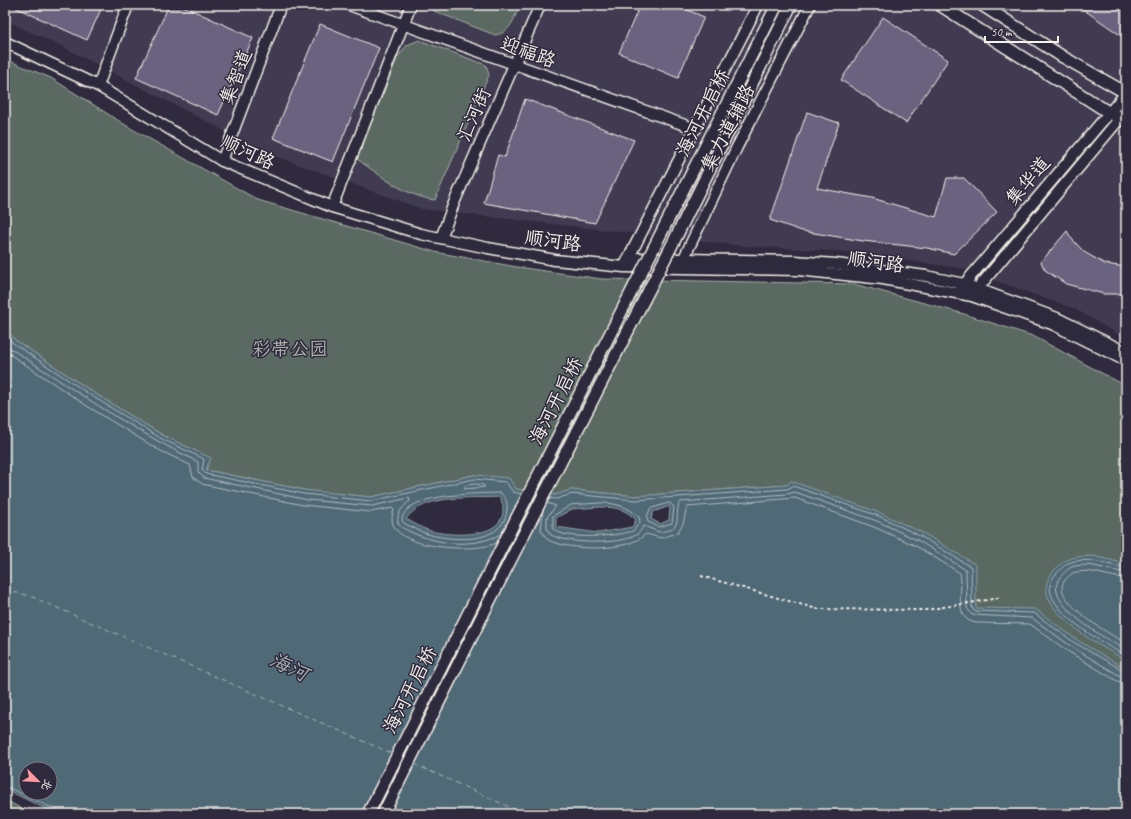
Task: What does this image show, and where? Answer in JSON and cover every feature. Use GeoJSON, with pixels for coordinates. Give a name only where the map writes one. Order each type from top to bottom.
{"type":"FeatureCollection","features":[{"type":"Feature","properties":{"kind":"main road","name":"海河开启桥"},"geometry":{"type":"LineString","coordinates":[[368,814],[777,5]]}},
{"type":"Feature","properties":{"kind":"main road","name":"海河开启桥"},"geometry":{"type":"LineString","coordinates":[[383,814],[672,245],[790,5]]}},
{"type":"Feature","properties":{"kind":"main road"},"geometry":{"type":"LineString","coordinates":[[940,5],[1108,112],[1124,116]]}},
{"type":"Feature","properties":{"kind":"main road"},"geometry":{"type":"LineString","coordinates":[[982,5],[1063,57],[1126,93]]}},
{"type":"Feature","properties":{"kind":"street"},"geometry":{"type":"LineString","coordinates":[[98,86],[128,5]]}},
{"type":"Feature","properties":{"kind":"street","name":"集智道"},"geometry":{"type":"LineString","coordinates":[[222,161],[281,5]]}},
{"type":"Feature","properties":{"kind":"street","name":"迎福路"},"geometry":{"type":"LineString","coordinates":[[349,5],[696,129]]}},
{"type":"Feature","properties":{"kind":"street"},"geometry":{"type":"LineString","coordinates":[[332,207],[411,5]]}},
{"type":"Feature","properties":{"kind":"street","name":"汇河街"},"geometry":{"type":"LineString","coordinates":[[441,238],[454,204],[540,5]]}},
{"type":"Feature","properties":{"kind":"street","name":"集力道辅路"},"geometry":{"type":"LineString","coordinates":[[627,262],[758,5]]}},
{"type":"Feature","properties":{"kind":"street","name":"集力道辅路"},"geometry":{"type":"LineString","coordinates":[[681,263],[737,147],[810,5]]}},
{"type":"Feature","properties":{"kind":"street","name":"顺河路"},"geometry":{"type":"LineString","coordinates":[[5,42],[98,86],[222,161],[332,207],[421,234],[556,260],[681,263],[836,264],[926,276],[964,284],[974,292],[1052,324],[1126,361]]}},
{"type":"Feature","properties":{"kind":"street","name":"集华道"},"geometry":{"type":"LineString","coordinates":[[958,293],[1108,112],[1126,93]]}},
{"type":"Feature","properties":{"kind":"street","name":"集华道"},"geometry":{"type":"LineString","coordinates":[[974,292],[1124,116]]}},
{"type":"Feature","properties":{"kind":"street","name":"顺河路"},"geometry":{"type":"LineString","coordinates":[[681,263],[798,270],[883,279],[958,293],[974,292],[1057,318],[1126,352]]}},
{"type":"Feature","properties":{"kind":"path"},"geometry":{"type":"LineString","coordinates":[[701,576],[817,610],[926,610],[1000,598]]}},
{"type":"Feature","properties":{"kind":"shaded area"},"geometry":{"type":"Polygon","coordinates":[[[5,5],[1126,5],[1126,339],[1075,309],[960,268],[838,251],[744,246],[422,209],[267,153],[67,49],[5,20],[5,5]]]}},
{"type":"Feature","properties":{"kind":"green space"},"geometry":{"type":"Polygon","coordinates":[[[427,5],[520,5],[514,20],[508,28],[500,34],[495,35],[434,11],[427,5]]]}},
{"type":"Feature","properties":{"kind":"green space"},"geometry":{"type":"Polygon","coordinates":[[[419,40],[486,65],[489,75],[435,200],[424,198],[403,190],[357,159],[397,58],[407,45],[419,40]]]}},
{"type":"Feature","properties":{"kind":"green space","name":"彩带公园"},"geometry":{"type":"Polygon","coordinates":[[[5,59],[51,78],[127,126],[258,200],[435,252],[517,267],[602,279],[854,284],[961,313],[1033,336],[1126,386],[1126,698],[995,655],[791,481],[787,485],[636,496],[571,490],[556,495],[516,489],[474,475],[371,497],[309,491],[206,470],[210,458],[164,436],[94,393],[15,340],[5,328],[5,59]]]}},
{"type":"Feature","properties":{"kind":"green space"},"geometry":{"type":"Polygon","coordinates":[[[5,800],[32,814],[5,814],[5,800]]]}},
{"type":"Feature","properties":{"kind":"water","name":"海河"},"geometry":{"type":"Polygon","coordinates":[[[5,328],[15,340],[94,393],[164,436],[211,458],[206,470],[304,490],[371,497],[474,475],[509,478],[516,489],[555,495],[571,490],[636,496],[787,485],[791,481],[880,513],[923,533],[976,565],[976,608],[1035,609],[1077,640],[1126,669],[1126,814],[56,814],[29,801],[58,801],[58,761],[18,761],[18,795],[5,789],[5,328]],[[500,497],[462,498],[436,501],[424,505],[414,511],[406,519],[428,530],[442,533],[468,534],[481,532],[492,528],[500,521],[503,511],[500,497]],[[670,506],[653,512],[651,519],[660,524],[669,520],[670,506]],[[611,507],[572,509],[556,518],[556,527],[598,533],[632,527],[636,520],[624,511],[611,507]]]}},
{"type":"Feature","properties":{"kind":"water"},"geometry":{"type":"Polygon","coordinates":[[[1093,556],[1126,564],[1126,660],[1085,636],[1070,624],[1057,611],[1049,598],[1047,585],[1053,572],[1062,563],[1071,558],[1093,556]]]}},
{"type":"Feature","properties":{"kind":"building"},"geometry":{"type":"Polygon","coordinates":[[[10,5],[103,5],[87,40],[10,5]]]}},
{"type":"Feature","properties":{"kind":"building"},"geometry":{"type":"Polygon","coordinates":[[[169,5],[181,5],[253,38],[218,115],[136,78],[169,5]]]}},
{"type":"Feature","properties":{"kind":"building"},"geometry":{"type":"Polygon","coordinates":[[[640,5],[676,5],[704,17],[678,78],[619,53],[640,5]]]}},
{"type":"Feature","properties":{"kind":"building"},"geometry":{"type":"Polygon","coordinates":[[[1077,5],[1126,5],[1126,39],[1077,5]]]}},
{"type":"Feature","properties":{"kind":"building"},"geometry":{"type":"Polygon","coordinates":[[[883,17],[948,60],[906,123],[841,80],[883,17]]]}},
{"type":"Feature","properties":{"kind":"building"},"geometry":{"type":"Polygon","coordinates":[[[320,24],[379,48],[333,162],[273,138],[320,24]]]}},
{"type":"Feature","properties":{"kind":"building"},"geometry":{"type":"Polygon","coordinates":[[[525,99],[634,140],[595,223],[484,203],[498,155],[505,157],[525,99]]]}},
{"type":"Feature","properties":{"kind":"building"},"geometry":{"type":"Polygon","coordinates":[[[807,112],[839,123],[817,188],[872,198],[936,217],[947,178],[964,178],[997,212],[954,254],[927,248],[863,241],[802,231],[770,220],[807,112]]]}},
{"type":"Feature","properties":{"kind":"building"},"geometry":{"type":"Polygon","coordinates":[[[1067,231],[1071,238],[1084,252],[1105,264],[1126,267],[1126,294],[1104,294],[1066,284],[1045,270],[1041,262],[1067,231]]]}},
{"type":"Feature","properties":{"kind":"ferry route"},"geometry":{"type":"LineString","coordinates":[[5,590],[30,596],[393,754]]}},
{"type":"Feature","properties":{"kind":"ferry route"},"geometry":{"type":"LineString","coordinates":[[414,764],[525,814]]}}]}
